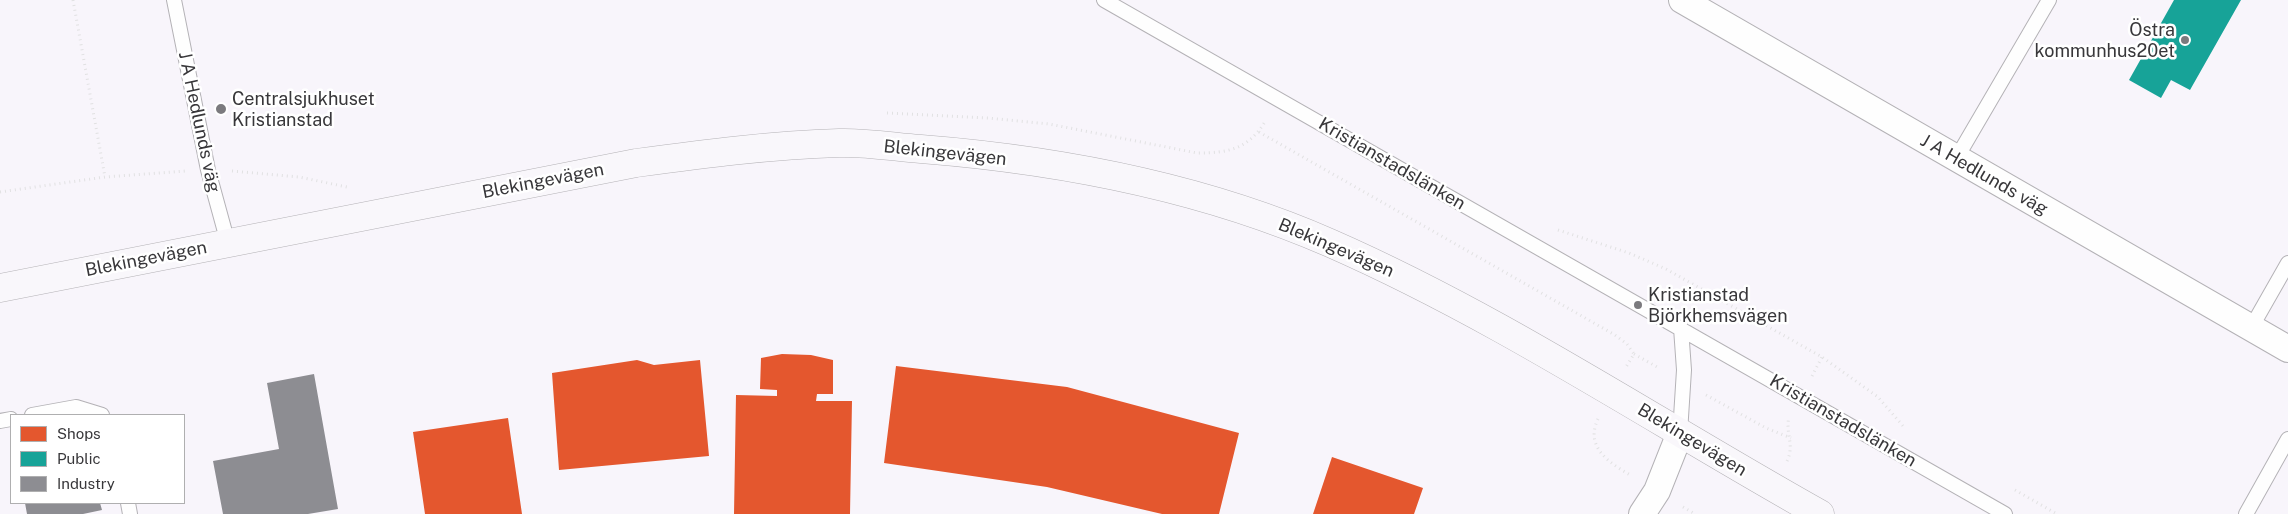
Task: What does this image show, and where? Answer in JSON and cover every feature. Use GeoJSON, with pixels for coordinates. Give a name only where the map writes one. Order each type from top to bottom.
{"type":"FeatureCollection","features":[{"type":"Feature","properties":{"kind":"main road","name":"Blekingevägen"},"geometry":{"type":"LineString","coordinates":[[0,288],[636,163],[741,149],[842,143],[965,152],[1078,169],[1176,190],[1258,216],[1326,242],[1444,297],[1820,514]]}},
{"type":"Feature","properties":{"kind":"street","name":"J A Hedlunds väg"},"geometry":{"type":"LineString","coordinates":[[1682,0],[2288,349]]}},
{"type":"Feature","properties":{"kind":"street"},"geometry":{"type":"LineString","coordinates":[[1642,514],[1661,483],[1680,433]]}},
{"type":"Feature","properties":{"kind":"lane","name":"J A Hedlunds väg"},"geometry":{"type":"LineString","coordinates":[[174,0],[208,170],[228,243]]}},
{"type":"Feature","properties":{"kind":"lane","name":"Kristianstadslänken"},"geometry":{"type":"LineString","coordinates":[[1104,0],[2005,514]]}},
{"type":"Feature","properties":{"kind":"lane"},"geometry":{"type":"LineString","coordinates":[[1956,159],[2049,0]]}},
{"type":"Feature","properties":{"kind":"lane"},"geometry":{"type":"LineString","coordinates":[[2251,328],[2288,263]]}},
{"type":"Feature","properties":{"kind":"lane"},"geometry":{"type":"LineString","coordinates":[[1680,433],[1683,382],[1681,328]]}},
{"type":"Feature","properties":{"kind":"lane"},"geometry":{"type":"LineString","coordinates":[[38,414],[76,407],[99,414]]}},
{"type":"Feature","properties":{"kind":"lane"},"geometry":{"type":"LineString","coordinates":[[2246,514],[2288,439]]}},
{"type":"Feature","properties":{"kind":"path"},"geometry":{"type":"LineString","coordinates":[[73,0],[105,177]]}},
{"type":"Feature","properties":{"kind":"path"},"geometry":{"type":"LineString","coordinates":[[1258,132],[1449,239]]}},
{"type":"Feature","properties":{"kind":"path"},"geometry":{"type":"LineString","coordinates":[[1555,229],[1629,253],[1666,269],[1822,358],[1878,397],[1900,424],[1908,429]]}},
{"type":"Feature","properties":{"kind":"path"},"geometry":{"type":"LineString","coordinates":[[1634,354],[1766,428],[1791,438]]}},
{"type":"Feature","properties":{"kind":"path"},"geometry":{"type":"LineString","coordinates":[[1773,488],[1790,455],[1791,438],[1787,429],[1788,418],[1822,358]]}},
{"type":"Feature","properties":{"kind":"path"},"geometry":{"type":"LineString","coordinates":[[2008,486],[2057,514]]}},
{"type":"Feature","properties":{"kind":"building: Shops"},"geometry":{"type":"Polygon","coordinates":[[[782,354],[811,355],[833,360],[833,394],[817,394],[816,401],[852,401],[850,514],[734,514],[736,395],[777,396],[777,390],[760,389],[761,358],[782,354]]]}},
{"type":"Feature","properties":{"kind":"building: Shops"},"geometry":{"type":"Polygon","coordinates":[[[637,360],[654,365],[700,360],[709,456],[559,470],[552,373],[637,360]]]}},
{"type":"Feature","properties":{"kind":"building: Shops"},"geometry":{"type":"Polygon","coordinates":[[[896,366],[1067,387],[1239,433],[1219,514],[1162,514],[1047,487],[884,463],[896,366]]]}},
{"type":"Feature","properties":{"kind":"building: Shops"},"geometry":{"type":"Polygon","coordinates":[[[508,418],[522,514],[425,514],[413,432],[508,418]]]}},
{"type":"Feature","properties":{"kind":"building: Shops"},"geometry":{"type":"Polygon","coordinates":[[[1332,457],[1423,488],[1414,514],[1313,514],[1332,457]]]}},
{"type":"Feature","properties":{"kind":"building: Public","name":"Östra kommunhus20et"},"geometry":{"type":"Polygon","coordinates":[[[2174,0],[2241,0],[2190,90],[2171,80],[2161,98],[2129,80],[2174,0]]]}},
{"type":"Feature","properties":{"kind":"building: Industry"},"geometry":{"type":"Polygon","coordinates":[[[314,374],[338,509],[308,514],[223,514],[213,461],[279,449],[267,383],[314,374]]]}},
{"type":"Feature","properties":{"kind":"building: Industry"},"geometry":{"type":"Polygon","coordinates":[[[25,504],[100,504],[102,510],[83,514],[27,514],[25,504]]]}},
{"type":"Feature","properties":{"kind":"place","name":"Östra kommunhus20et"},"geometry":{"type":"Point","coordinates":[2185,40]}},
{"type":"Feature","properties":{"kind":"place","name":"Centralsjukhuset Kristianstad"},"geometry":{"type":"Point","coordinates":[221,109]}},
{"type":"Feature","properties":{"kind":"place","name":"Kristianstad Björkhemsvägen"},"geometry":{"type":"Point","coordinates":[1638,305]}}]}
